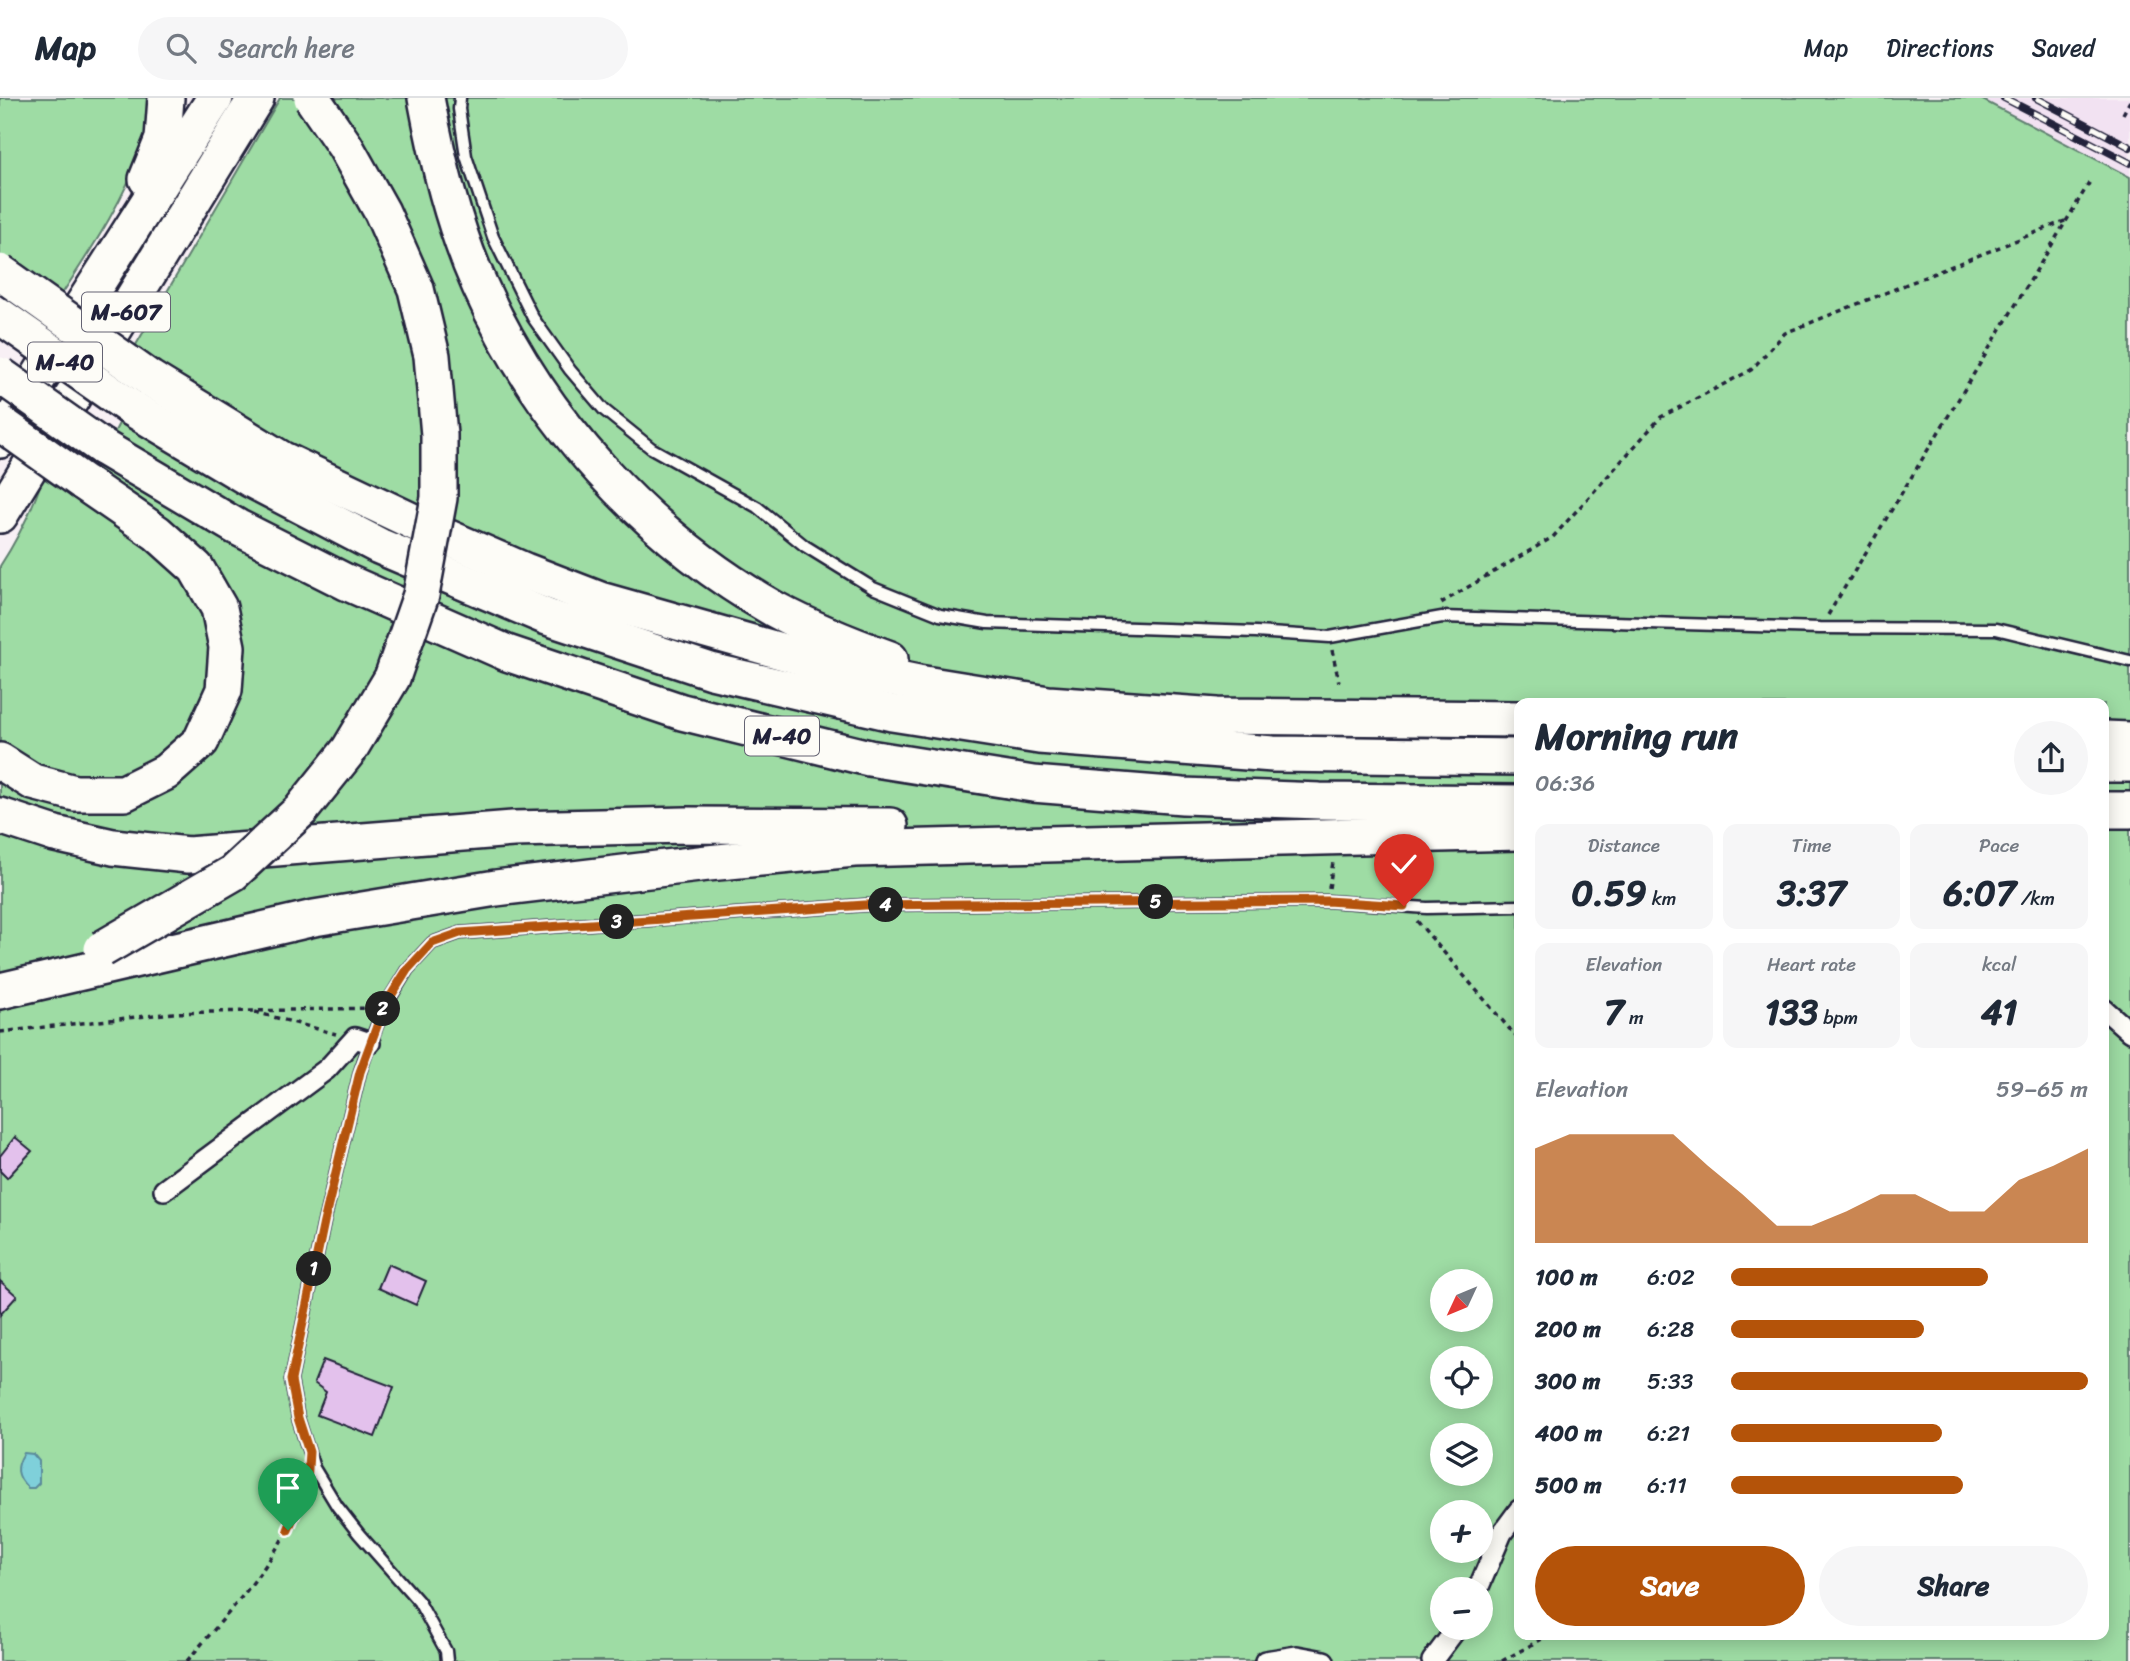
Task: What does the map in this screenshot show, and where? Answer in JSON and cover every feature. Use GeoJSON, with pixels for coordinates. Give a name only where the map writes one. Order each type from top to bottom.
{"type":"FeatureCollection","features":[{"type":"Feature","properties":{"kind":"highway"},"geometry":{"type":"LineString","coordinates":[[81,308],[146,182],[163,139],[166,98]]}},
{"type":"Feature","properties":{"kind":"highway","name":"M-607"},"geometry":{"type":"LineString","coordinates":[[0,440],[215,98]]}},
{"type":"Feature","properties":{"kind":"highway","name":"M-607"},"geometry":{"type":"LineString","coordinates":[[0,515],[256,98]]}},
{"type":"Feature","properties":{"kind":"highway"},"geometry":{"type":"LineString","coordinates":[[0,985],[102,949],[233,873],[301,810],[349,750],[392,678],[421,595],[439,498],[439,435],[432,356],[416,289],[382,212],[345,146],[312,98]]}},
{"type":"Feature","properties":{"kind":"highway"},"geometry":{"type":"LineString","coordinates":[[426,98],[435,148],[453,216],[479,284],[507,341],[541,396],[590,459],[644,513],[703,562],[774,609],[845,643],[921,670],[1021,690],[1216,708],[1409,712],[1514,719]]}},
{"type":"Feature","properties":{"kind":"highway"},"geometry":{"type":"LineString","coordinates":[[0,272],[149,378],[281,459],[435,532],[600,600],[830,665],[918,683],[1048,704],[1217,716],[1514,719]]}},
{"type":"Feature","properties":{"kind":"highway","name":"M-40"},"geometry":{"type":"LineString","coordinates":[[0,316],[130,407],[253,480],[379,546],[547,617],[711,671],[892,713],[1039,736],[1273,754],[1514,757]]}},
{"type":"Feature","properties":{"kind":"highway","name":"M-40"},"geometry":{"type":"LineString","coordinates":[[0,375],[102,447],[237,527],[346,583],[507,653],[682,712],[869,758],[1033,784],[1183,796],[1514,803]]}},
{"type":"Feature","properties":{"kind":"highway"},"geometry":{"type":"LineString","coordinates":[[0,423],[158,533],[196,568],[219,608],[227,647],[224,690],[201,741],[166,772],[124,793],[75,793],[33,782],[0,761]]}},
{"type":"Feature","properties":{"kind":"highway"},"geometry":{"type":"LineString","coordinates":[[0,532],[29,470]]}},
{"type":"Feature","properties":{"kind":"highway"},"geometry":{"type":"LineString","coordinates":[[2109,739],[2130,740]]}},
{"type":"Feature","properties":{"kind":"highway"},"geometry":{"type":"LineString","coordinates":[[2109,764],[2130,764]]}},
{"type":"Feature","properties":{"kind":"highway"},"geometry":{"type":"LineString","coordinates":[[2109,810],[2130,810]]}},
{"type":"Feature","properties":{"kind":"highway"},"geometry":{"type":"LineString","coordinates":[[0,816],[55,834],[113,847],[188,855],[513,829],[686,825],[855,825],[1038,830],[1514,831]]}},
{"type":"Feature","properties":{"kind":"highway"},"geometry":{"type":"LineString","coordinates":[[2109,829],[2130,828]]}},
{"type":"Feature","properties":{"kind":"highway"},"geometry":{"type":"LineString","coordinates":[[0,991],[314,918],[496,888],[708,863],[854,849],[1514,831]]}},
{"type":"Feature","properties":{"kind":"street"},"geometry":{"type":"LineString","coordinates":[[2109,1013],[2130,1032]]}},
{"type":"Feature","properties":{"kind":"street"},"geometry":{"type":"LineString","coordinates":[[164,1190],[363,1041]]}},
{"type":"Feature","properties":{"kind":"street"},"geometry":{"type":"LineString","coordinates":[[1483,1577],[1502,1533],[1514,1515]]}},
{"type":"Feature","properties":{"kind":"street"},"geometry":{"type":"LineString","coordinates":[[1432,1661],[1448,1640]]}},
{"type":"Feature","properties":{"kind":"street"},"geometry":{"type":"LineString","coordinates":[[1265,1661],[1297,1656],[1324,1661]]}},
{"type":"Feature","properties":{"kind":"lane"},"geometry":{"type":"LineString","coordinates":[[460,98],[459,109],[466,156],[493,237],[533,318],[570,370],[604,410],[651,448],[757,507],[805,546],[873,588],[940,615],[987,623],[1330,637],[1442,617],[1820,628],[1996,629],[2130,661]]}},
{"type":"Feature","properties":{"kind":"lane"},"geometry":{"type":"LineString","coordinates":[[447,1661],[446,1651],[419,1602],[337,1506],[314,1468],[298,1418],[291,1380],[324,1222],[360,1072],[363,1041],[407,970],[432,943],[460,933],[865,905],[1327,901],[1427,908],[1514,906]]}},
{"type":"Feature","properties":{"kind":"path"},"geometry":{"type":"LineString","coordinates":[[2123,114],[2130,101]]}},
{"type":"Feature","properties":{"kind":"path"},"geometry":{"type":"LineString","coordinates":[[1820,628],[2091,180]]}},
{"type":"Feature","properties":{"kind":"path"},"geometry":{"type":"LineString","coordinates":[[1406,623],[1553,537],[1661,417],[1751,370],[1784,333],[2067,220]]}},
{"type":"Feature","properties":{"kind":"path"},"geometry":{"type":"LineString","coordinates":[[1330,637],[1339,682]]}},
{"type":"Feature","properties":{"kind":"path"},"geometry":{"type":"LineString","coordinates":[[1327,901],[1333,862]]}},
{"type":"Feature","properties":{"kind":"path"},"geometry":{"type":"LineString","coordinates":[[1404,906],[1514,1034]]}},
{"type":"Feature","properties":{"kind":"path"},"geometry":{"type":"LineString","coordinates":[[0,1032],[173,1013],[384,1007]]}},
{"type":"Feature","properties":{"kind":"path"},"geometry":{"type":"LineString","coordinates":[[249,1011],[363,1041]]}},
{"type":"Feature","properties":{"kind":"path"},"geometry":{"type":"LineString","coordinates":[[187,1661],[258,1576],[288,1530],[307,1484],[309,1452]]}},
{"type":"Feature","properties":{"kind":"path"},"geometry":{"type":"LineString","coordinates":[[1502,1661],[1540,1640]]}},
{"type":"Feature","properties":{"kind":"shaded area"},"geometry":{"type":"Polygon","coordinates":[[[1975,98],[2130,98],[2130,183],[1975,98]]]}},
{"type":"Feature","properties":{"kind":"green space"},"geometry":{"type":"Polygon","coordinates":[[[0,98],[152,98],[149,128],[126,187],[105,227],[56,303],[0,260],[0,98]]]}},
{"type":"Feature","properties":{"kind":"green space"},"geometry":{"type":"Polygon","coordinates":[[[280,98],[1979,98],[2130,177],[2130,1661],[0,1661],[0,566],[24,523],[43,478],[79,500],[151,362],[133,350],[280,98]]]}},
{"type":"Feature","properties":{"kind":"water"},"geometry":{"type":"Polygon","coordinates":[[[24,1453],[33,1454],[39,1461],[39,1483],[34,1488],[28,1488],[19,1475],[18,1467],[24,1453]]]}},
{"type":"Feature","properties":{"kind":"building"},"geometry":{"type":"Polygon","coordinates":[[[15,1137],[32,1151],[7,1178],[0,1171],[0,1156],[15,1137]]]}},
{"type":"Feature","properties":{"kind":"building"},"geometry":{"type":"Polygon","coordinates":[[[388,1264],[426,1281],[416,1305],[378,1288],[388,1264]]]}},
{"type":"Feature","properties":{"kind":"building"},"geometry":{"type":"Polygon","coordinates":[[[0,1281],[17,1296],[0,1315],[0,1281]]]}},
{"type":"Feature","properties":{"kind":"building"},"geometry":{"type":"Polygon","coordinates":[[[323,1360],[394,1387],[375,1437],[317,1415],[326,1392],[314,1383],[323,1360]]]}},
{"type":"Feature","properties":{"kind":"railway"},"geometry":{"type":"LineString","coordinates":[[2004,98],[2130,163]]}},
{"type":"Feature","properties":{"kind":"railway"},"geometry":{"type":"LineString","coordinates":[[2036,98],[2130,147]]}},
{"type":"Feature","properties":{"kind":"route"},"geometry":{"type":"LineString","coordinates":[[288,1530],[307,1484],[309,1452],[298,1418],[291,1380],[324,1222],[360,1072],[384,1007],[407,970],[432,943],[460,933],[865,905],[1327,901],[1404,906]]}}]}
